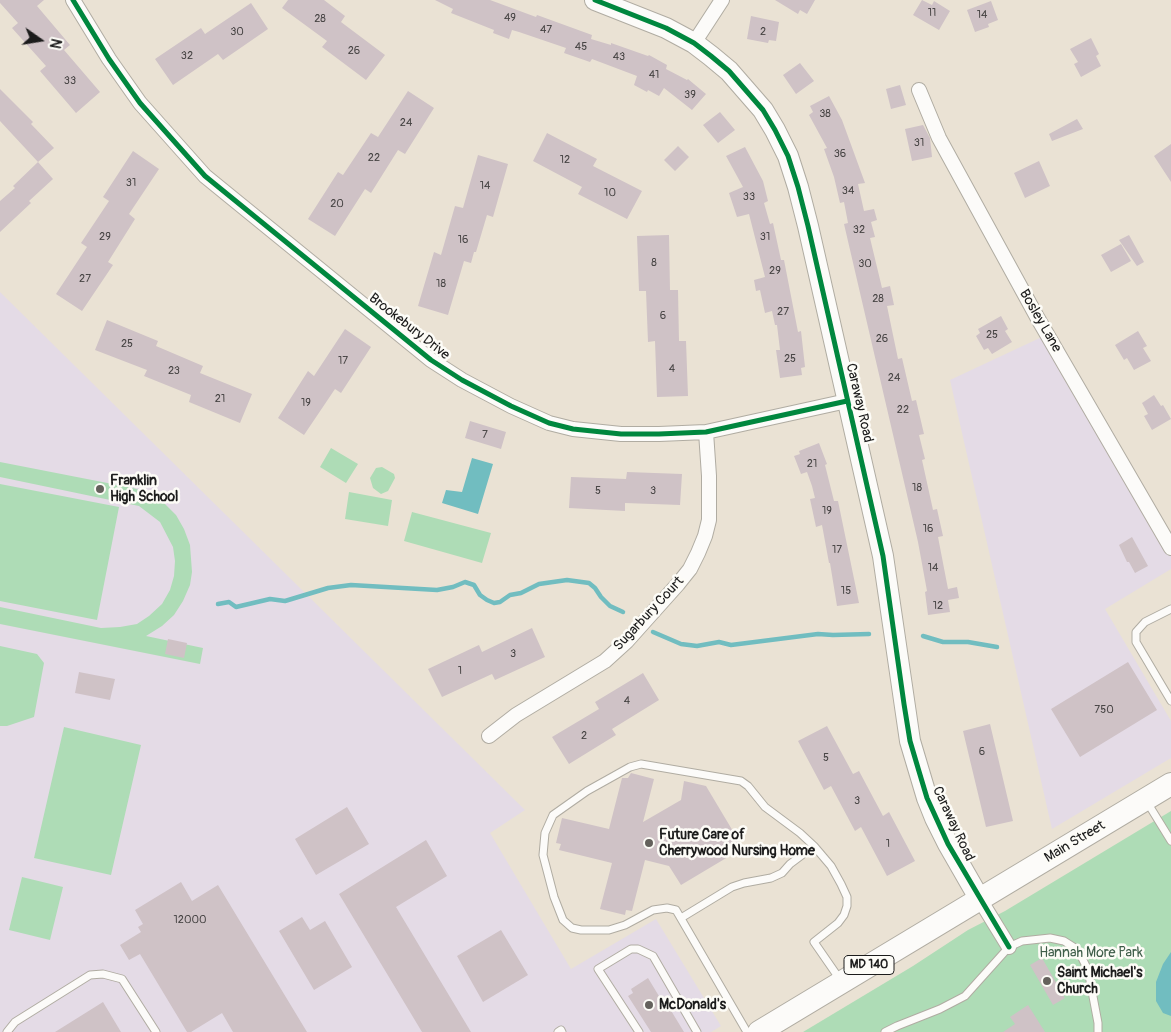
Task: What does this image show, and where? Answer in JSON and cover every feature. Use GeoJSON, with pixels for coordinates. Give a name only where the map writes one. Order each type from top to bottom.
{"type":"FeatureCollection","features":[{"type":"Feature","properties":{"kind":"main road","name":"Main Street"},"geometry":{"type":"LineString","coordinates":[[979,898],[1171,784]]}},
{"type":"Feature","properties":{"kind":"main road","name":"MD 140"},"geometry":{"type":"LineString","coordinates":[[759,1032],[979,898]]}},
{"type":"Feature","properties":{"kind":"street","name":"Brookebury Drive"},"geometry":{"type":"LineString","coordinates":[[73,0],[109,59],[140,103],[205,176],[430,360],[462,380],[511,406],[549,423],[573,429],[620,434],[706,432],[847,401]]}},
{"type":"Feature","properties":{"kind":"street","name":"Caraway Road"},"geometry":{"type":"LineString","coordinates":[[595,0],[666,28],[694,43],[729,71],[763,110],[788,156],[798,187],[883,556],[910,741],[926,798],[948,844],[979,898]]}},
{"type":"Feature","properties":{"kind":"street"},"geometry":{"type":"LineString","coordinates":[[694,43],[722,0]]}},
{"type":"Feature","properties":{"kind":"street","name":"Bosley Lane"},"geometry":{"type":"LineString","coordinates":[[919,90],[948,156],[1037,316],[1171,548]]}},
{"type":"Feature","properties":{"kind":"street","name":"Sugarbury Court"},"geometry":{"type":"LineString","coordinates":[[490,736],[516,715],[605,661],[627,640],[690,569],[705,536],[709,520],[706,432]]}},
{"type":"Feature","properties":{"kind":"street"},"geometry":{"type":"LineString","coordinates":[[979,898],[1009,947]]}},
{"type":"Feature","properties":{"kind":"lane"},"geometry":{"type":"LineString","coordinates":[[1171,609],[1145,622],[1136,632],[1136,642],[1171,700]]}},
{"type":"Feature","properties":{"kind":"lane"},"geometry":{"type":"LineString","coordinates":[[747,1032],[676,910],[661,908],[653,910],[625,925],[609,930],[581,930],[572,928],[563,920],[554,897],[542,854],[545,833],[553,815],[587,791],[630,767],[641,764],[741,781],[748,786],[764,807],[800,833],[832,866],[847,897],[847,906],[844,915],[838,923],[814,942],[842,982]]}},
{"type":"Feature","properties":{"kind":"lane"},"geometry":{"type":"LineString","coordinates":[[1145,800],[1171,841]]}},
{"type":"Feature","properties":{"kind":"lane"},"geometry":{"type":"LineString","coordinates":[[681,918],[732,887],[771,878],[782,873],[790,864],[814,846]]}},
{"type":"Feature","properties":{"kind":"lane"},"geometry":{"type":"LineString","coordinates":[[885,1032],[965,996],[1009,947],[1022,941],[1050,938],[1064,941],[1075,948],[1088,970],[1098,1032]]}},
{"type":"Feature","properties":{"kind":"lane"},"geometry":{"type":"LineString","coordinates":[[639,1032],[598,969],[631,949],[638,948],[653,956],[696,1032]]}},
{"type":"Feature","properties":{"kind":"lane"},"geometry":{"type":"LineString","coordinates":[[7,1032],[15,1022],[90,975],[103,974],[122,979],[156,1032]]}},
{"type":"Feature","properties":{"kind":"lane"},"geometry":{"type":"LineString","coordinates":[[558,1032],[561,1030],[562,1032]]}},
{"type":"Feature","properties":{"kind":"shaded area","name":"Franklin High School"},"geometry":{"type":"Polygon","coordinates":[[[0,292],[525,810],[490,833],[571,969],[656,919],[721,1026],[711,1032],[0,1032],[0,292]]]}},
{"type":"Feature","properties":{"kind":"shaded area"},"geometry":{"type":"Polygon","coordinates":[[[1044,336],[1171,555],[1171,569],[1105,609],[1171,721],[1171,758],[1052,829],[950,380],[1044,336]]]}},
{"type":"Feature","properties":{"kind":"green space"},"geometry":{"type":"Polygon","coordinates":[[[331,448],[358,464],[346,483],[320,467],[331,448]]]}},
{"type":"Feature","properties":{"kind":"green space"},"geometry":{"type":"Polygon","coordinates":[[[0,462],[133,488],[152,494],[176,515],[190,545],[192,572],[190,585],[174,615],[162,626],[146,636],[203,648],[200,664],[0,624],[0,607],[101,628],[137,624],[162,604],[170,590],[174,576],[175,561],[173,547],[160,522],[139,506],[0,477],[0,462]]]}},
{"type":"Feature","properties":{"kind":"green space"},"geometry":{"type":"Polygon","coordinates":[[[382,467],[394,474],[395,478],[388,491],[381,494],[373,488],[370,478],[376,468],[382,467]]]}},
{"type":"Feature","properties":{"kind":"green space"},"geometry":{"type":"Polygon","coordinates":[[[0,484],[119,507],[97,620],[0,601],[0,484]]]}},
{"type":"Feature","properties":{"kind":"green space"},"geometry":{"type":"Polygon","coordinates":[[[349,492],[392,500],[388,526],[345,519],[349,492]]]}},
{"type":"Feature","properties":{"kind":"green space"},"geometry":{"type":"Polygon","coordinates":[[[412,512],[491,533],[482,563],[404,541],[412,512]]]}},
{"type":"Feature","properties":{"kind":"green space"},"geometry":{"type":"Polygon","coordinates":[[[0,646],[37,654],[44,663],[34,717],[7,726],[0,726],[0,646]]]}},
{"type":"Feature","properties":{"kind":"green space"},"geometry":{"type":"Polygon","coordinates":[[[64,727],[141,745],[111,875],[34,858],[64,727]]]}},
{"type":"Feature","properties":{"kind":"green space","name":"Hannah More Park"},"geometry":{"type":"Polygon","coordinates":[[[1171,811],[1171,1032],[803,1032],[913,966],[968,930],[1005,911],[1171,811]]]}},
{"type":"Feature","properties":{"kind":"green space"},"geometry":{"type":"Polygon","coordinates":[[[22,877],[63,887],[50,940],[9,930],[22,877]]]}},
{"type":"Feature","properties":{"kind":"water"},"geometry":{"type":"Polygon","coordinates":[[[472,458],[493,464],[478,514],[442,503],[446,490],[462,492],[472,458]]]}},
{"type":"Feature","properties":{"kind":"water"},"geometry":{"type":"Polygon","coordinates":[[[1171,952],[1171,1016],[1163,1013],[1156,1001],[1156,982],[1163,964],[1171,952]]]}},
{"type":"Feature","properties":{"kind":"building"},"geometry":{"type":"Polygon","coordinates":[[[0,0],[44,0],[37,6],[70,45],[64,50],[100,92],[76,113],[40,71],[46,66],[12,28],[18,23],[0,3],[0,0]]]}},
{"type":"Feature","properties":{"kind":"building"},"geometry":{"type":"Polygon","coordinates":[[[288,0],[324,0],[345,16],[341,22],[385,55],[366,80],[322,47],[327,41],[282,8],[288,0]]]}},
{"type":"Feature","properties":{"kind":"building"},"geometry":{"type":"Polygon","coordinates":[[[435,0],[490,0],[536,17],[537,15],[592,35],[591,39],[649,55],[667,65],[666,69],[688,79],[706,94],[692,110],[664,88],[659,96],[634,85],[637,76],[592,59],[590,62],[564,53],[566,48],[519,32],[512,30],[509,39],[493,33],[494,30],[451,13],[453,9],[435,0]]]}},
{"type":"Feature","properties":{"kind":"building"},"geometry":{"type":"Polygon","coordinates":[[[775,0],[815,0],[807,14],[800,10],[798,14],[775,0]]]}},
{"type":"Feature","properties":{"kind":"building"},"geometry":{"type":"Polygon","coordinates":[[[922,0],[932,5],[934,1],[950,11],[939,30],[913,15],[922,0]]]}},
{"type":"Feature","properties":{"kind":"building"},"geometry":{"type":"Polygon","coordinates":[[[991,1],[998,20],[988,24],[989,27],[975,32],[967,10],[991,1]]]}},
{"type":"Feature","properties":{"kind":"building"},"geometry":{"type":"Polygon","coordinates":[[[251,3],[268,29],[223,60],[218,54],[173,85],[155,59],[201,28],[205,34],[251,3]]]}},
{"type":"Feature","properties":{"kind":"building"},"geometry":{"type":"Polygon","coordinates":[[[751,16],[779,22],[776,41],[769,40],[768,43],[747,39],[751,16]]]}},
{"type":"Feature","properties":{"kind":"building"},"geometry":{"type":"Polygon","coordinates":[[[1091,38],[1099,54],[1096,56],[1101,66],[1081,77],[1074,64],[1078,62],[1070,49],[1091,38]]]}},
{"type":"Feature","properties":{"kind":"building"},"geometry":{"type":"Polygon","coordinates":[[[800,63],[814,81],[796,94],[783,75],[800,63]]]}},
{"type":"Feature","properties":{"kind":"building"},"geometry":{"type":"Polygon","coordinates":[[[900,85],[906,105],[891,109],[886,89],[900,85]]]}},
{"type":"Feature","properties":{"kind":"building"},"geometry":{"type":"Polygon","coordinates":[[[0,89],[33,122],[31,124],[54,148],[38,162],[0,121],[0,89]]]}},
{"type":"Feature","properties":{"kind":"building"},"geometry":{"type":"Polygon","coordinates":[[[408,91],[434,108],[405,154],[398,150],[371,193],[365,189],[335,236],[308,219],[338,172],[343,175],[371,133],[378,137],[408,91]]]}},
{"type":"Feature","properties":{"kind":"building"},"geometry":{"type":"Polygon","coordinates":[[[829,96],[842,120],[865,183],[858,184],[864,211],[874,209],[877,220],[871,222],[875,237],[870,238],[882,288],[890,286],[894,305],[887,306],[898,359],[902,358],[912,401],[916,400],[924,434],[919,435],[925,459],[922,460],[933,510],[937,509],[943,536],[938,537],[948,589],[957,587],[959,598],[948,600],[950,612],[928,615],[925,592],[927,591],[918,542],[844,224],[848,223],[844,202],[840,203],[834,177],[824,149],[827,148],[809,115],[813,112],[810,106],[829,96]]]}},
{"type":"Feature","properties":{"kind":"building"},"geometry":{"type":"Polygon","coordinates":[[[720,112],[735,130],[718,143],[703,125],[720,112]]]}},
{"type":"Feature","properties":{"kind":"building"},"geometry":{"type":"Polygon","coordinates":[[[1077,119],[1083,129],[1052,141],[1049,134],[1077,119]]]}},
{"type":"Feature","properties":{"kind":"building"},"geometry":{"type":"Polygon","coordinates":[[[923,125],[930,138],[932,157],[912,161],[905,129],[923,125]]]}},
{"type":"Feature","properties":{"kind":"building"},"geometry":{"type":"Polygon","coordinates":[[[547,133],[597,159],[593,166],[642,191],[627,219],[578,194],[582,187],[533,161],[547,133]]]}},
{"type":"Feature","properties":{"kind":"building"},"geometry":{"type":"Polygon","coordinates":[[[1171,144],[1171,182],[1154,156],[1171,144]]]}},
{"type":"Feature","properties":{"kind":"building"},"geometry":{"type":"Polygon","coordinates":[[[678,146],[689,157],[675,171],[664,160],[678,146]]]}},
{"type":"Feature","properties":{"kind":"building"},"geometry":{"type":"Polygon","coordinates":[[[745,147],[763,181],[768,201],[764,203],[770,224],[773,223],[781,260],[784,260],[798,332],[801,331],[805,367],[801,368],[802,375],[780,378],[776,350],[780,350],[777,325],[775,325],[772,311],[765,313],[760,290],[756,291],[754,280],[765,277],[749,214],[737,217],[729,193],[743,187],[726,156],[745,147]]]}},
{"type":"Feature","properties":{"kind":"building"},"geometry":{"type":"Polygon","coordinates":[[[133,151],[159,169],[129,214],[135,219],[108,262],[113,265],[82,311],[56,294],[87,247],[81,243],[109,201],[103,197],[133,151]]]}},
{"type":"Feature","properties":{"kind":"building"},"geometry":{"type":"Polygon","coordinates":[[[478,155],[508,164],[493,217],[487,215],[471,263],[464,261],[448,315],[418,306],[434,252],[441,255],[455,206],[463,208],[478,155]]]}},
{"type":"Feature","properties":{"kind":"building"},"geometry":{"type":"Polygon","coordinates":[[[1039,161],[1050,186],[1025,198],[1014,173],[1039,161]]]}},
{"type":"Feature","properties":{"kind":"building"},"geometry":{"type":"Polygon","coordinates":[[[38,162],[53,179],[0,232],[0,201],[15,188],[13,186],[38,162]]]}},
{"type":"Feature","properties":{"kind":"building"},"geometry":{"type":"Polygon","coordinates":[[[669,235],[670,290],[678,290],[679,341],[686,341],[688,396],[657,397],[655,341],[648,342],[646,291],[639,291],[637,236],[669,235]]]}},
{"type":"Feature","properties":{"kind":"building"},"geometry":{"type":"Polygon","coordinates":[[[1129,235],[1144,262],[1137,266],[1119,240],[1129,235]]]}},
{"type":"Feature","properties":{"kind":"building"},"geometry":{"type":"Polygon","coordinates":[[[1121,244],[1131,261],[1111,272],[1101,255],[1121,244]]]}},
{"type":"Feature","properties":{"kind":"building"},"geometry":{"type":"Polygon","coordinates":[[[1001,316],[1008,329],[1005,331],[1012,342],[992,354],[988,348],[984,350],[976,336],[980,333],[978,329],[1001,316]]]}},
{"type":"Feature","properties":{"kind":"building"},"geometry":{"type":"Polygon","coordinates":[[[107,320],[158,341],[156,346],[203,366],[200,373],[252,394],[240,423],[189,402],[191,395],[144,376],[147,370],[95,350],[107,320]]]}},
{"type":"Feature","properties":{"kind":"building"},"geometry":{"type":"Polygon","coordinates":[[[345,329],[371,347],[341,393],[335,389],[304,435],[278,418],[308,371],[314,376],[345,329]]]}},
{"type":"Feature","properties":{"kind":"building"},"geometry":{"type":"Polygon","coordinates":[[[1138,331],[1147,346],[1143,348],[1151,361],[1134,370],[1127,358],[1124,360],[1115,345],[1138,331]]]}},
{"type":"Feature","properties":{"kind":"building"},"geometry":{"type":"Polygon","coordinates":[[[1154,395],[1161,406],[1163,405],[1171,419],[1152,430],[1144,416],[1148,414],[1142,403],[1154,395]]]}},
{"type":"Feature","properties":{"kind":"building"},"geometry":{"type":"Polygon","coordinates":[[[470,421],[506,432],[501,449],[465,438],[470,421]]]}},
{"type":"Feature","properties":{"kind":"building"},"geometry":{"type":"Polygon","coordinates":[[[819,443],[827,464],[825,465],[834,501],[838,501],[859,603],[837,606],[822,525],[816,527],[810,499],[815,498],[812,486],[807,472],[801,474],[794,456],[800,454],[799,451],[819,443]]]}},
{"type":"Feature","properties":{"kind":"building"},"geometry":{"type":"Polygon","coordinates":[[[627,472],[682,474],[680,505],[625,503],[625,511],[569,508],[571,477],[626,479],[627,472]]]}},
{"type":"Feature","properties":{"kind":"building"},"geometry":{"type":"Polygon","coordinates":[[[1132,537],[1148,566],[1135,573],[1119,545],[1132,537]]]}},
{"type":"Feature","properties":{"kind":"building"},"geometry":{"type":"Polygon","coordinates":[[[532,628],[545,657],[495,680],[492,674],[442,697],[428,669],[479,645],[482,652],[532,628]]]}},
{"type":"Feature","properties":{"kind":"building"},"geometry":{"type":"Polygon","coordinates":[[[168,639],[187,643],[184,658],[165,654],[168,639]]]}},
{"type":"Feature","properties":{"kind":"building"},"geometry":{"type":"Polygon","coordinates":[[[1128,662],[1157,710],[1080,757],[1051,709],[1128,662]]]}},
{"type":"Feature","properties":{"kind":"building"},"geometry":{"type":"Polygon","coordinates":[[[79,672],[115,679],[110,700],[75,693],[79,672]]]}},
{"type":"Feature","properties":{"kind":"building"},"geometry":{"type":"Polygon","coordinates":[[[643,673],[659,700],[612,729],[616,735],[569,764],[552,737],[599,709],[595,702],[643,673]]]}},
{"type":"Feature","properties":{"kind":"building"},"geometry":{"type":"Polygon","coordinates":[[[990,724],[1013,821],[986,827],[963,731],[990,724]]]}},
{"type":"Feature","properties":{"kind":"building"},"geometry":{"type":"Polygon","coordinates":[[[827,726],[853,774],[859,771],[883,816],[889,812],[915,861],[887,876],[861,827],[855,831],[831,786],[824,790],[798,741],[827,726]]]}},
{"type":"Feature","properties":{"kind":"building","name":"Future Care of Cherrywood Nursing Home"},"geometry":{"type":"Polygon","coordinates":[[[631,773],[654,779],[643,822],[681,800],[684,781],[706,786],[743,848],[681,885],[669,866],[645,860],[632,911],[626,910],[625,915],[600,909],[612,863],[559,850],[561,844],[556,843],[562,818],[609,829],[622,778],[628,778],[631,773]]]}},
{"type":"Feature","properties":{"kind":"building"},"geometry":{"type":"Polygon","coordinates":[[[347,807],[369,844],[316,875],[295,839],[347,807]]]}},
{"type":"Feature","properties":{"kind":"building"},"geometry":{"type":"Polygon","coordinates":[[[426,840],[447,876],[396,907],[471,1032],[422,1032],[339,894],[426,840]]]}},
{"type":"Feature","properties":{"kind":"building"},"geometry":{"type":"Polygon","coordinates":[[[181,882],[192,901],[218,885],[307,1032],[233,1032],[222,1013],[191,1032],[187,1032],[140,954],[129,960],[120,945],[141,932],[138,927],[143,924],[135,910],[181,882]]]}},
{"type":"Feature","properties":{"kind":"building"},"geometry":{"type":"Polygon","coordinates":[[[302,917],[310,930],[325,921],[352,967],[314,990],[279,931],[302,917]]]}},
{"type":"Feature","properties":{"kind":"building"},"geometry":{"type":"Polygon","coordinates":[[[501,930],[528,975],[483,1002],[457,956],[501,930]]]}},
{"type":"Feature","properties":{"kind":"building","name":"Saint Michael's Church"},"geometry":{"type":"Polygon","coordinates":[[[1042,958],[1065,998],[1053,1005],[1030,965],[1042,958]]]}},
{"type":"Feature","properties":{"kind":"building","name":"McDonald's"},"geometry":{"type":"Polygon","coordinates":[[[648,978],[684,1032],[651,1032],[628,996],[633,993],[631,989],[648,978]]]}},
{"type":"Feature","properties":{"kind":"building"},"geometry":{"type":"Polygon","coordinates":[[[103,1002],[121,1032],[55,1032],[103,1002]]]}},
{"type":"Feature","properties":{"kind":"building"},"geometry":{"type":"Polygon","coordinates":[[[1028,1005],[1045,1032],[1003,1032],[1015,1024],[1010,1017],[1028,1005]]]}},
{"type":"Feature","properties":{"kind":"waterway"},"geometry":{"type":"LineString","coordinates":[[218,604],[229,602],[236,607],[270,599],[285,601],[328,588],[351,585],[437,590],[453,587],[465,582],[474,585],[480,595],[494,603],[539,584],[567,580],[589,583],[610,606],[623,612]]}},
{"type":"Feature","properties":{"kind":"waterway"},"geometry":{"type":"LineString","coordinates":[[653,632],[681,644],[697,646],[719,642],[731,645],[818,634],[869,634]]}},
{"type":"Feature","properties":{"kind":"waterway"},"geometry":{"type":"LineString","coordinates":[[923,636],[943,642],[968,642],[997,647]]}},
{"type":"Feature","properties":{"kind":"cycle path"},"geometry":{"type":"LineString","coordinates":[[73,0],[109,59],[140,103],[205,176],[431,360],[462,380],[511,406],[549,423],[573,429],[621,434],[659,434],[706,432],[847,401]]}},
{"type":"Feature","properties":{"kind":"cycle path"},"geometry":{"type":"LineString","coordinates":[[595,0],[666,28],[694,43],[711,56],[729,71],[763,110],[788,156],[808,226],[883,556],[910,741],[927,798],[948,844],[1009,947]]}},
{"type":"Feature","properties":{"kind":"place","name":"Franklin High School"},"geometry":{"type":"Point","coordinates":[100,489]}},
{"type":"Feature","properties":{"kind":"place","name":"Future Care of Cherrywood Nursing Home"},"geometry":{"type":"Point","coordinates":[649,843]}},
{"type":"Feature","properties":{"kind":"place","name":"Saint Michael's Church"},"geometry":{"type":"Point","coordinates":[1047,981]}},
{"type":"Feature","properties":{"kind":"place","name":"McDonald's"},"geometry":{"type":"Point","coordinates":[649,1005]}}]}
